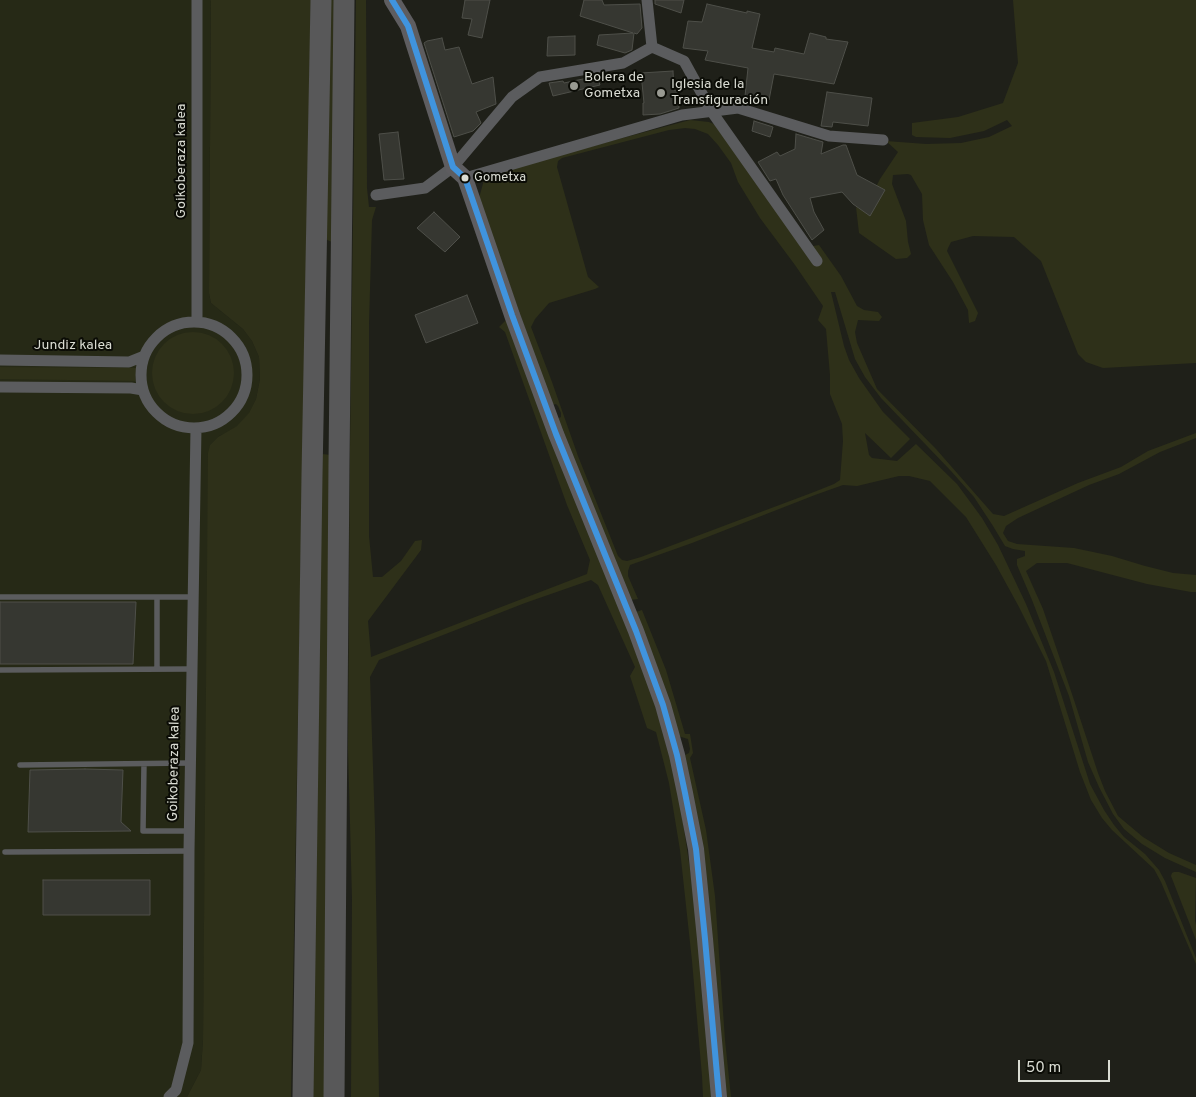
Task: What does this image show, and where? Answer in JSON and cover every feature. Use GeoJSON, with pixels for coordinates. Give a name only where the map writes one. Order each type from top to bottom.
{"type":"FeatureCollection","features":[{"type":"Feature","properties":{"kind":"highway"},"geometry":{"type":"LineString","coordinates":[[303,1097],[321,0]]}},
{"type":"Feature","properties":{"kind":"highway"},"geometry":{"type":"LineString","coordinates":[[335,1097],[334,1034],[344,0]]}},
{"type":"Feature","properties":{"kind":"street","name":"Goikoberaza kalea"},"geometry":{"type":"LineString","coordinates":[[197,321],[198,0]]}},
{"type":"Feature","properties":{"kind":"street"},"geometry":{"type":"LineString","coordinates":[[392,0],[408,26],[459,172],[556,434],[649,665],[663,705],[685,793],[696,848],[719,1097]]}},
{"type":"Feature","properties":{"kind":"street"},"geometry":{"type":"LineString","coordinates":[[647,0],[652,47]]}},
{"type":"Feature","properties":{"kind":"street"},"geometry":{"type":"LineString","coordinates":[[459,172],[512,97],[540,77],[623,64],[652,47]]}},
{"type":"Feature","properties":{"kind":"street"},"geometry":{"type":"LineString","coordinates":[[652,47],[684,61],[712,112],[817,261]]}},
{"type":"Feature","properties":{"kind":"street"},"geometry":{"type":"LineString","coordinates":[[376,194],[425,188],[459,172],[682,115],[738,108],[829,136],[883,140]]}},
{"type":"Feature","properties":{"kind":"street"},"geometry":{"type":"LineString","coordinates":[[197,321],[214,325],[229,335],[241,349],[247,366],[246,384],[240,401],[229,415],[214,424],[196,428],[179,426],[163,418],[151,406],[143,390],[141,373],[144,356],[153,341],[165,330],[180,323],[197,321]]}},
{"type":"Feature","properties":{"kind":"street","name":"Jundiz kalea"},"geometry":{"type":"LineString","coordinates":[[0,360],[129,362],[144,356]]}},
{"type":"Feature","properties":{"kind":"street"},"geometry":{"type":"LineString","coordinates":[[0,386],[131,388],[143,390]]}},
{"type":"Feature","properties":{"kind":"street","name":"Goikoberaza kalea"},"geometry":{"type":"LineString","coordinates":[[169,1097],[176,1090],[188,1043],[189,831],[196,428]]}},
{"type":"Feature","properties":{"kind":"lane"},"geometry":{"type":"LineString","coordinates":[[0,597],[193,597]]}},
{"type":"Feature","properties":{"kind":"lane"},"geometry":{"type":"LineString","coordinates":[[157,597],[157,669]]}},
{"type":"Feature","properties":{"kind":"lane"},"geometry":{"type":"LineString","coordinates":[[0,670],[192,669]]}},
{"type":"Feature","properties":{"kind":"lane"},"geometry":{"type":"LineString","coordinates":[[20,765],[190,763]]}},
{"type":"Feature","properties":{"kind":"lane"},"geometry":{"type":"LineString","coordinates":[[144,764],[144,831],[189,831]]}},
{"type":"Feature","properties":{"kind":"lane"},"geometry":{"type":"LineString","coordinates":[[5,852],[189,851]]}},
{"type":"Feature","properties":{"kind":"shaded area"},"geometry":{"type":"Polygon","coordinates":[[[0,0],[211,0],[209,293],[211,303],[243,329],[252,341],[259,357],[260,379],[256,399],[249,414],[238,426],[218,437],[210,445],[203,1040],[201,1070],[187,1097],[0,1097],[0,0]]]}},
{"type":"Feature","properties":{"kind":"shaded area"},"geometry":{"type":"Polygon","coordinates":[[[211,0],[311,0],[291,1097],[187,1097],[201,1070],[203,1040],[208,453],[210,445],[218,437],[237,426],[249,413],[256,399],[260,379],[259,357],[252,341],[243,329],[211,303],[209,293],[211,0]]]}},
{"type":"Feature","properties":{"kind":"shaded area"},"geometry":{"type":"Polygon","coordinates":[[[329,0],[335,0],[332,242],[325,239],[329,0]]]}},
{"type":"Feature","properties":{"kind":"shaded area"},"geometry":{"type":"Polygon","coordinates":[[[356,0],[366,0],[367,188],[369,207],[376,207],[372,220],[369,324],[369,536],[373,577],[382,577],[401,561],[415,541],[422,540],[421,550],[368,621],[371,657],[587,574],[590,560],[567,505],[505,332],[499,327],[506,320],[635,648],[667,744],[678,789],[695,903],[712,1097],[703,1097],[692,961],[680,850],[669,783],[656,732],[647,728],[630,676],[635,667],[598,585],[591,580],[525,603],[379,660],[370,677],[375,828],[379,1097],[351,1097],[352,898],[348,749],[356,0]]]}},
{"type":"Feature","properties":{"kind":"shaded area"},"geometry":{"type":"Polygon","coordinates":[[[1013,0],[1196,0],[1196,363],[1103,368],[1086,362],[1078,354],[1041,261],[1014,237],[973,236],[951,242],[947,251],[978,313],[975,321],[969,323],[968,310],[953,282],[929,245],[923,220],[922,194],[911,175],[893,175],[892,184],[906,221],[911,254],[907,258],[896,259],[859,233],[856,207],[864,211],[880,179],[898,152],[886,141],[926,144],[961,143],[989,137],[1012,126],[1007,120],[984,131],[950,138],[916,137],[912,135],[912,123],[958,117],[1003,103],[1018,63],[1013,0]]]}},
{"type":"Feature","properties":{"kind":"shaded area"},"geometry":{"type":"Polygon","coordinates":[[[690,120],[709,122],[716,125],[802,248],[819,245],[841,276],[857,306],[864,310],[878,312],[882,317],[879,321],[858,320],[855,332],[857,343],[877,389],[936,449],[993,514],[1004,516],[1078,483],[1121,467],[1148,451],[1196,433],[1196,438],[1160,452],[1119,474],[1089,485],[1018,518],[1006,526],[1003,533],[1008,541],[1017,544],[1074,548],[1112,556],[1173,573],[1196,575],[1196,592],[1191,592],[1147,584],[1067,563],[1037,563],[1026,571],[1043,609],[1098,773],[1118,816],[1143,837],[1169,853],[1196,865],[1196,872],[1165,858],[1142,844],[1124,829],[1113,814],[1088,762],[1069,696],[1017,565],[1017,559],[1025,556],[1025,551],[1005,546],[974,497],[881,398],[865,377],[855,359],[835,292],[831,292],[849,360],[883,412],[910,439],[891,458],[865,433],[869,455],[872,458],[897,461],[916,444],[957,484],[982,518],[998,545],[1026,604],[1054,672],[1090,784],[1114,825],[1159,870],[1196,958],[1196,964],[1154,869],[1112,830],[1091,800],[1080,772],[1046,661],[996,565],[966,517],[930,481],[909,476],[899,476],[857,486],[843,485],[630,565],[628,576],[638,599],[630,600],[557,419],[561,417],[561,413],[556,404],[552,405],[479,198],[484,180],[499,171],[690,120]],[[695,129],[669,130],[562,158],[558,161],[557,167],[588,277],[599,287],[549,303],[535,319],[531,327],[578,456],[618,556],[622,560],[627,561],[814,492],[840,480],[843,441],[842,424],[830,394],[826,329],[818,320],[823,306],[760,218],[738,182],[731,163],[718,145],[708,134],[695,129]]]}},
{"type":"Feature","properties":{"kind":"shaded area"},"geometry":{"type":"Polygon","coordinates":[[[185,332],[201,332],[216,339],[227,350],[234,365],[231,389],[222,402],[201,414],[185,414],[170,407],[159,396],[152,381],[152,365],[159,350],[170,339],[185,332]]]}},
{"type":"Feature","properties":{"kind":"shaded area"},"geometry":{"type":"Polygon","coordinates":[[[0,367],[136,368],[135,381],[0,379],[0,367]]]}},
{"type":"Feature","properties":{"kind":"shaded area"},"geometry":{"type":"Polygon","coordinates":[[[322,454],[331,455],[326,1097],[312,1097],[322,454]]]}},
{"type":"Feature","properties":{"kind":"shaded area"},"geometry":{"type":"Polygon","coordinates":[[[642,610],[666,670],[685,734],[690,734],[693,753],[690,758],[706,830],[715,896],[731,1097],[724,1097],[684,758],[690,749],[688,739],[678,736],[636,612],[642,610]]]}},
{"type":"Feature","properties":{"kind":"shaded area"},"geometry":{"type":"Polygon","coordinates":[[[1174,872],[1196,878],[1196,940],[1171,876],[1174,872]]]}},
{"type":"Feature","properties":{"kind":"building"},"geometry":{"type":"Polygon","coordinates":[[[465,0],[490,0],[482,38],[468,35],[472,19],[462,18],[465,0]]]}},
{"type":"Feature","properties":{"kind":"building"},"geometry":{"type":"Polygon","coordinates":[[[584,0],[602,0],[604,5],[640,4],[642,28],[637,34],[634,33],[632,50],[625,53],[597,45],[599,35],[633,33],[580,16],[584,0]]]}},
{"type":"Feature","properties":{"kind":"building"},"geometry":{"type":"Polygon","coordinates":[[[655,0],[684,0],[681,13],[655,4],[655,0]]]}},
{"type":"Feature","properties":{"kind":"building"},"geometry":{"type":"Polygon","coordinates":[[[707,4],[760,14],[752,48],[774,52],[775,48],[804,54],[810,33],[826,37],[826,39],[848,42],[834,84],[774,74],[769,100],[745,96],[748,68],[705,60],[708,51],[683,48],[688,21],[702,22],[707,4]]]}},
{"type":"Feature","properties":{"kind":"building"},"geometry":{"type":"Polygon","coordinates":[[[575,36],[575,55],[547,56],[548,37],[575,36]]]}},
{"type":"Feature","properties":{"kind":"building"},"geometry":{"type":"Polygon","coordinates":[[[442,38],[445,50],[459,47],[472,84],[493,77],[496,104],[476,112],[481,123],[473,131],[454,137],[424,43],[442,38]]]}},
{"type":"Feature","properties":{"kind":"building","name":"Iglesia de la Transfiguración"},"geometry":{"type":"Polygon","coordinates":[[[673,71],[674,90],[678,91],[679,108],[660,114],[643,115],[644,103],[641,73],[673,71]]]}},
{"type":"Feature","properties":{"kind":"building","name":"Bolera de Gometxa"},"geometry":{"type":"Polygon","coordinates":[[[597,76],[600,85],[553,96],[549,83],[563,81],[564,83],[597,76]]]}},
{"type":"Feature","properties":{"kind":"building"},"geometry":{"type":"Polygon","coordinates":[[[827,92],[872,98],[868,126],[833,122],[832,127],[821,126],[827,92]]]}},
{"type":"Feature","properties":{"kind":"building"},"geometry":{"type":"Polygon","coordinates":[[[754,121],[773,127],[770,137],[752,131],[754,121]]]}},
{"type":"Feature","properties":{"kind":"building"},"geometry":{"type":"Polygon","coordinates":[[[398,132],[404,179],[384,180],[379,134],[398,132]]]}},
{"type":"Feature","properties":{"kind":"building"},"geometry":{"type":"Polygon","coordinates":[[[796,134],[823,142],[821,154],[846,145],[857,175],[885,190],[870,216],[853,204],[842,192],[810,198],[814,212],[824,230],[812,240],[783,195],[776,179],[770,181],[758,162],[777,152],[780,156],[795,149],[796,134]]]}},
{"type":"Feature","properties":{"kind":"building"},"geometry":{"type":"Polygon","coordinates":[[[434,212],[460,237],[445,252],[417,228],[434,212]]]}},
{"type":"Feature","properties":{"kind":"building"},"geometry":{"type":"Polygon","coordinates":[[[467,295],[478,323],[426,343],[415,315],[467,295]]]}},
{"type":"Feature","properties":{"kind":"building"},"geometry":{"type":"Polygon","coordinates":[[[0,602],[136,602],[133,664],[0,664],[0,602]]]}},
{"type":"Feature","properties":{"kind":"building"},"geometry":{"type":"Polygon","coordinates":[[[30,770],[123,770],[121,822],[131,831],[28,832],[30,770]]]}},
{"type":"Feature","properties":{"kind":"building"},"geometry":{"type":"Polygon","coordinates":[[[43,880],[150,880],[150,915],[43,915],[43,880]]]}},
{"type":"Feature","properties":{"kind":"transit line"},"geometry":{"type":"LineString","coordinates":[[392,0],[408,26],[453,167],[465,178],[512,315],[556,434],[636,631],[663,705],[677,755],[696,849],[719,1097]]}},
{"type":"Feature","properties":{"kind":"place","name":"Bolera de Gometxa"},"geometry":{"type":"Point","coordinates":[574,86]}},
{"type":"Feature","properties":{"kind":"place","name":"Iglesia de la Transfiguración"},"geometry":{"type":"Point","coordinates":[661,93]}},
{"type":"Feature","properties":{"kind":"place","name":"Gometxa"},"geometry":{"type":"Point","coordinates":[465,178]}}]}
